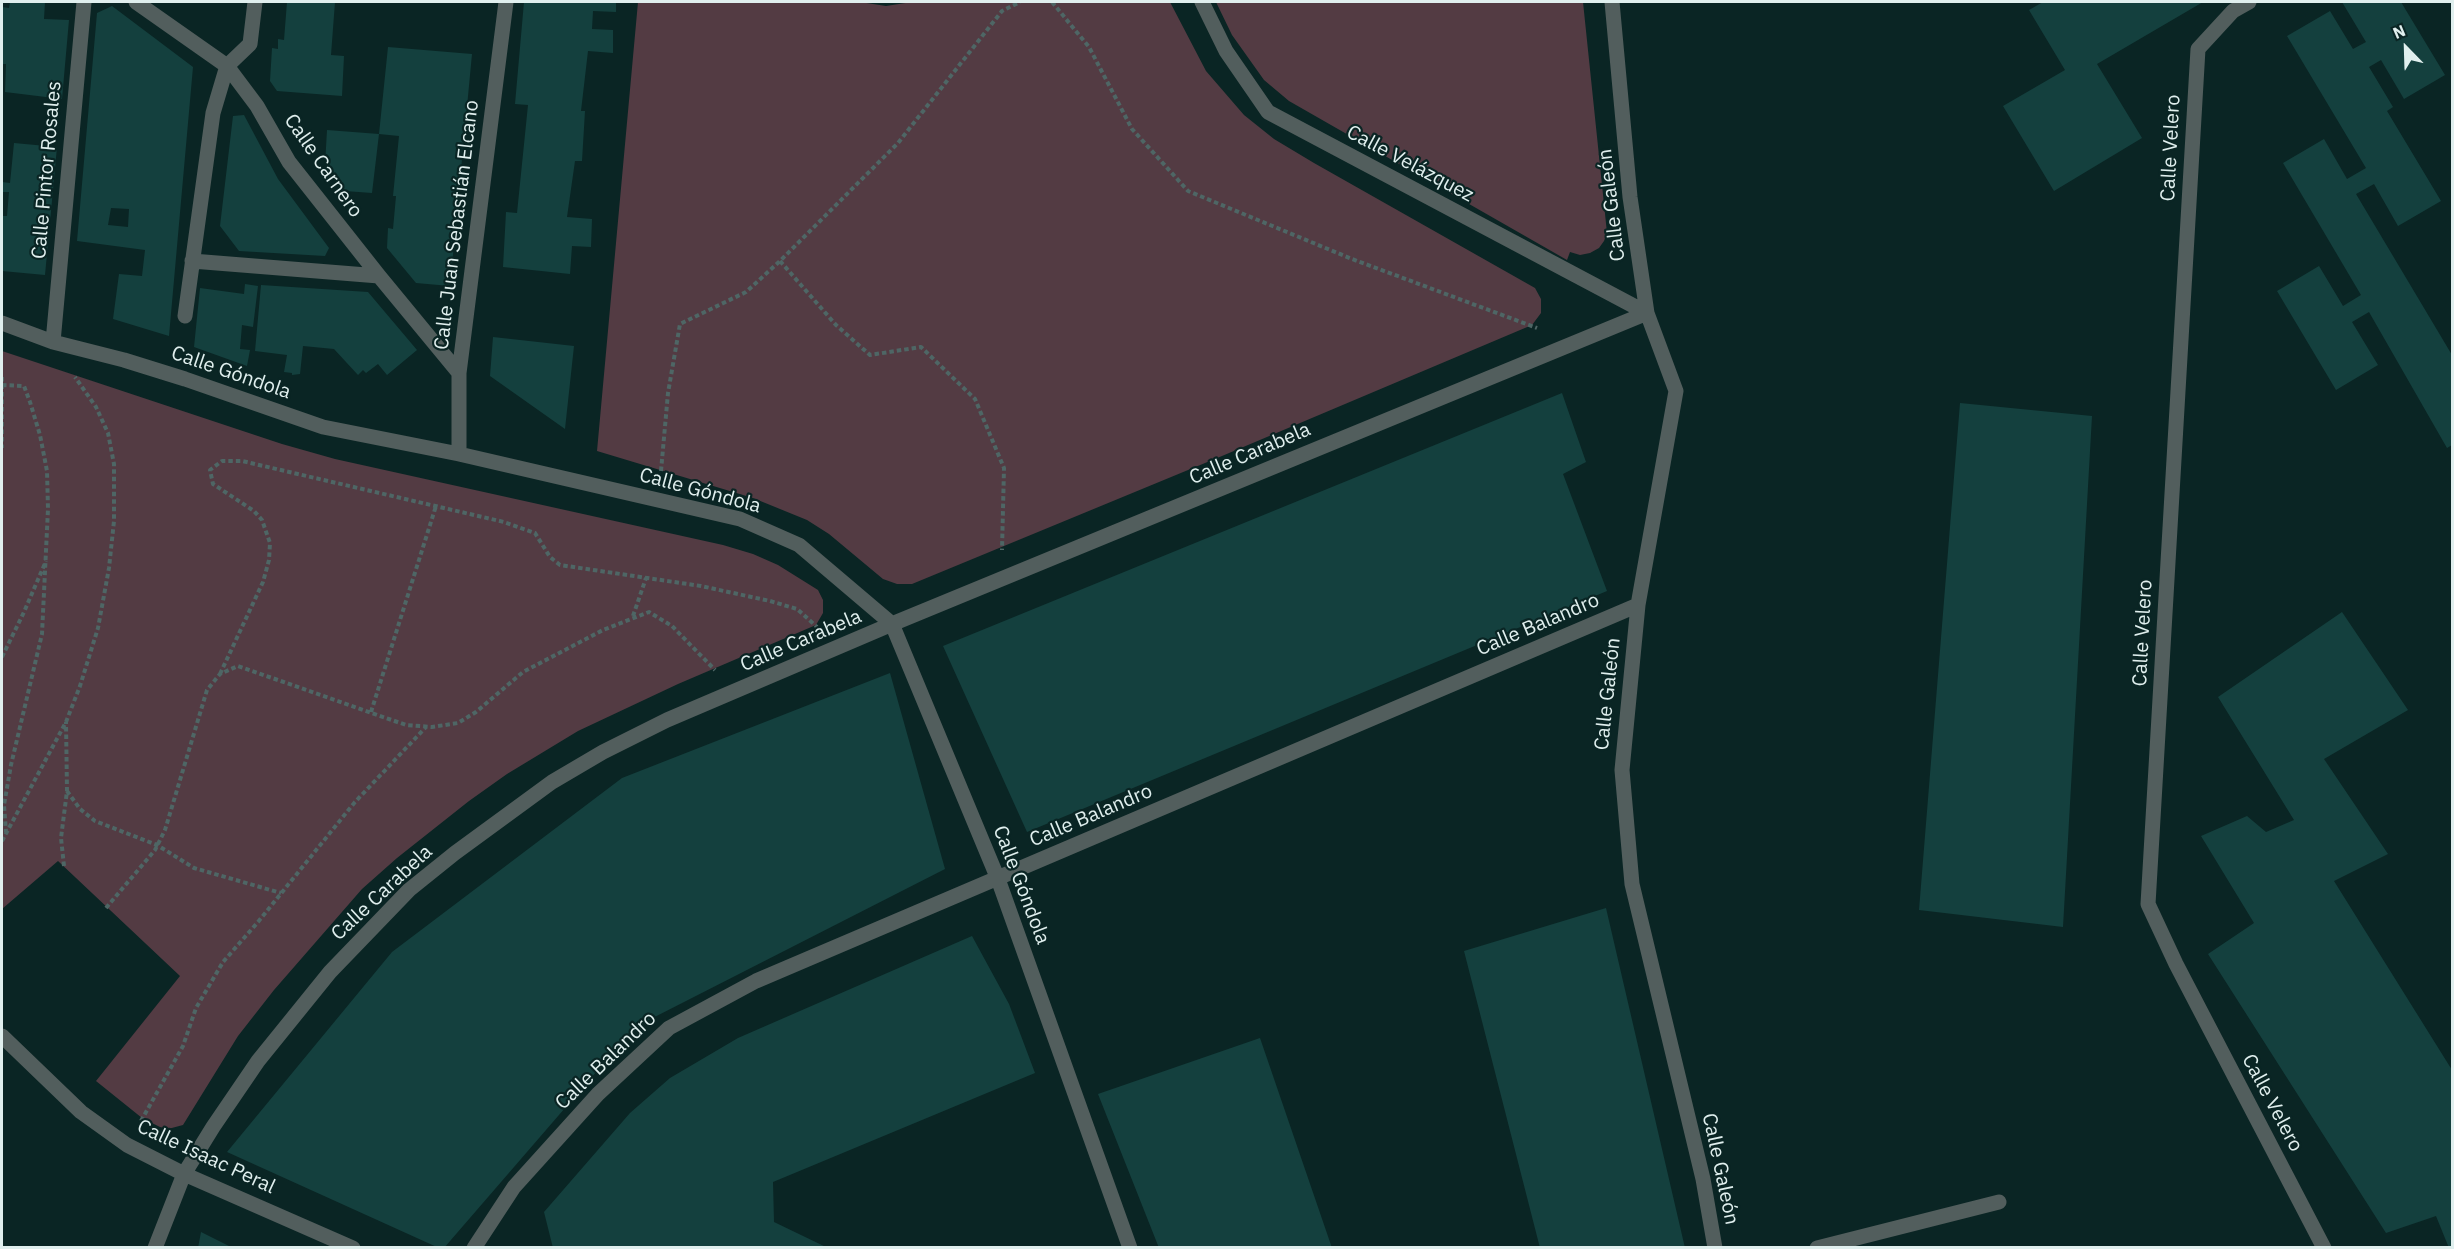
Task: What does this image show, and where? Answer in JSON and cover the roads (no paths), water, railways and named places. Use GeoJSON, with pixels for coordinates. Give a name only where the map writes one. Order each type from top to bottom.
{"type":"FeatureCollection","features":[{"type":"Feature","properties":{"kind":"street","name":"Calle Pintor Rosales"},"geometry":{"type":"LineString","coordinates":[[53,342],[84,2]]}},
{"type":"Feature","properties":{"kind":"street","name":"Calle Carnero"},"geometry":{"type":"LineString","coordinates":[[136,2],[227,66],[257,106],[289,162],[459,373]]}},
{"type":"Feature","properties":{"kind":"street"},"geometry":{"type":"LineString","coordinates":[[185,316],[213,113],[227,66],[250,44],[255,2]]}},
{"type":"Feature","properties":{"kind":"street","name":"Calle Juan Sebastián Elcano"},"geometry":{"type":"LineString","coordinates":[[459,454],[459,373],[506,2]]}},
{"type":"Feature","properties":{"kind":"street","name":"Calle Velázquez"},"geometry":{"type":"LineString","coordinates":[[1202,2],[1226,51],[1268,112],[1647,313]]}},
{"type":"Feature","properties":{"kind":"street","name":"Calle Galeón"},"geometry":{"type":"LineString","coordinates":[[1612,2],[1630,197],[1647,313],[1676,391],[1638,605],[1622,770],[1632,884],[1703,1179],[1715,1248]]}},
{"type":"Feature","properties":{"kind":"street","name":"Calle Velero"},"geometry":{"type":"LineString","coordinates":[[2249,2],[2233,11],[2198,49],[2148,904],[2176,964],[2324,1248]]}},
{"type":"Feature","properties":{"kind":"street"},"geometry":{"type":"LineString","coordinates":[[192,261],[379,276]]}},
{"type":"Feature","properties":{"kind":"street","name":"Calle Carabela"},"geometry":{"type":"LineString","coordinates":[[154,1248],[184,1174],[213,1127],[265,1053],[330,972],[409,890],[455,853],[552,782],[603,752],[667,720],[892,624],[1647,313]]}},
{"type":"Feature","properties":{"kind":"street","name":"Calle Góndola"},"geometry":{"type":"LineString","coordinates":[[2,323],[53,342],[154,369],[323,427],[459,454],[740,519],[799,545],[892,624],[998,879],[1130,1248]]}},
{"type":"Feature","properties":{"kind":"street","name":"Calle Balandro"},"geometry":{"type":"LineString","coordinates":[[474,1248],[522,1178],[598,1094],[669,1028],[756,981],[1638,605]]}},
{"type":"Feature","properties":{"kind":"street","name":"Calle Isaac Peral"},"geometry":{"type":"LineString","coordinates":[[2,1036],[81,1112],[127,1145],[184,1174],[353,1248]]}},
{"type":"Feature","properties":{"kind":"street"},"geometry":{"type":"LineString","coordinates":[[1817,1248],[1999,1203]]}}]}
